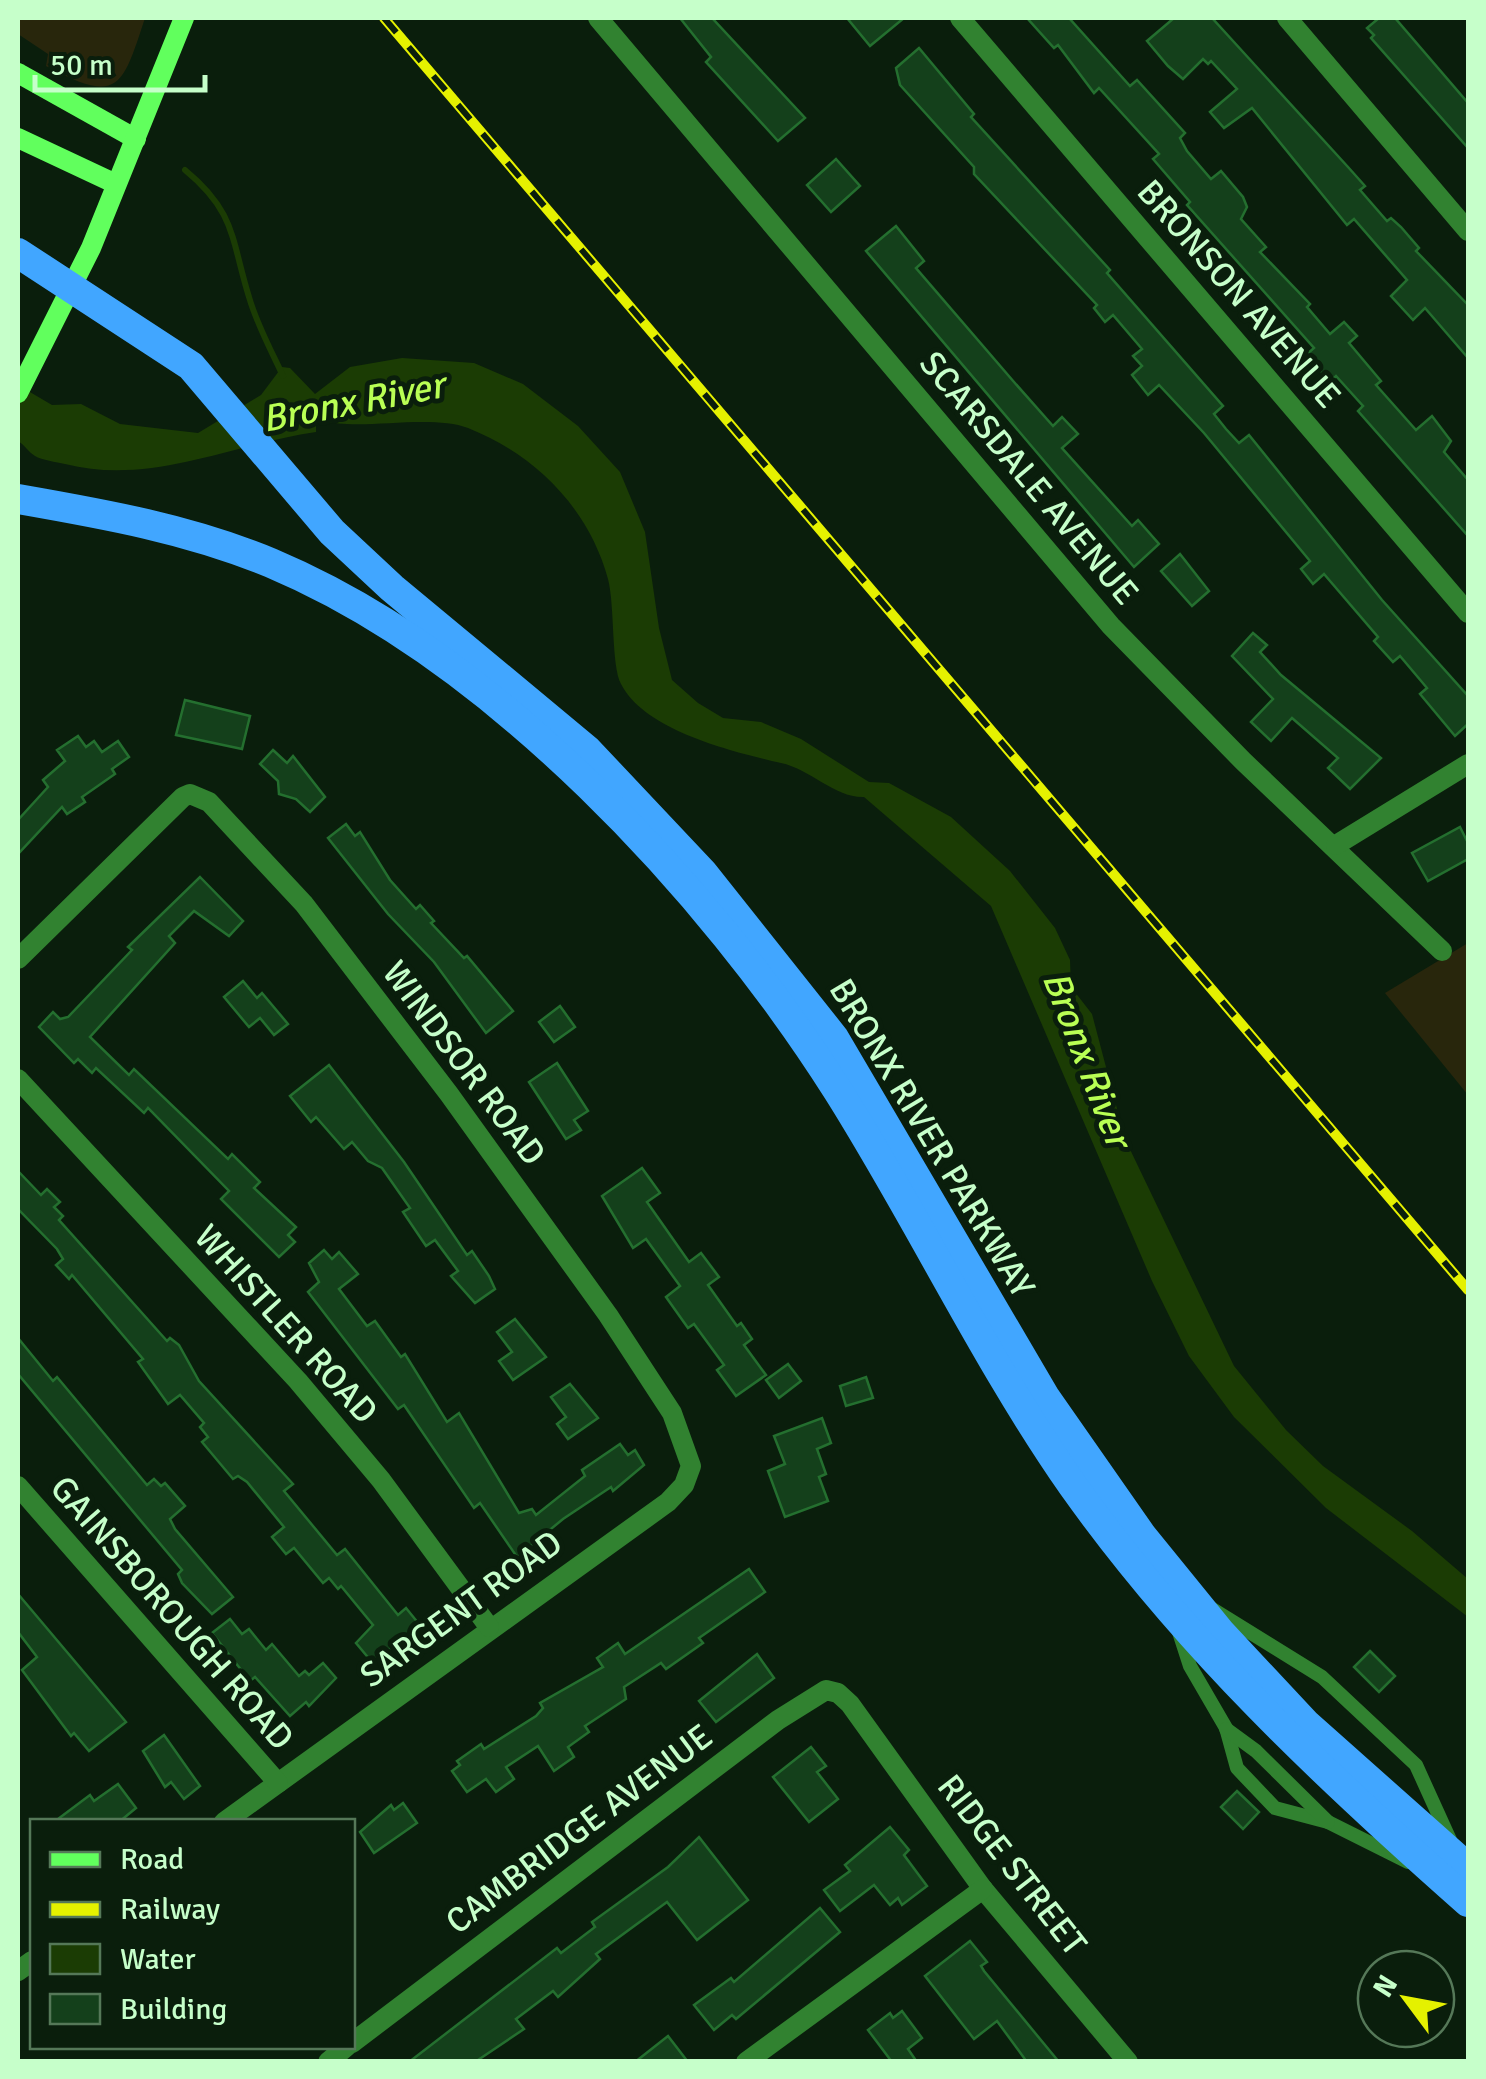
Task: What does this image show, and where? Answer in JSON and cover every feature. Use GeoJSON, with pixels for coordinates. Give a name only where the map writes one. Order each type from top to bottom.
{"type":"FeatureCollection","features":[{"type":"Feature","properties":{"kind":"highway","name":"BRONX RIVER PARKWAY"},"geometry":{"type":"LineString","coordinates":[[18,253],[179,357],[361,560],[596,760],[758,937],[864,1084],[1060,1421],[1184,1608]]}},
{"type":"Feature","properties":{"kind":"highway","name":"BRONX RIVER PARKWAY"},"geometry":{"type":"LineString","coordinates":[[18,500],[185,533],[306,579],[376,618],[446,666],[572,772],[688,894],[792,1022],[860,1126],[1029,1420],[1083,1500],[1184,1608],[1458,1871],[1468,1902]]}},
{"type":"Feature","properties":{"kind":"street"},"geometry":{"type":"LineString","coordinates":[[20,388],[73,288],[184,18]]}},
{"type":"Feature","properties":{"kind":"street","name":"SCARSDALE AVENUE"},"geometry":{"type":"LineString","coordinates":[[598,18],[1112,626],[1243,761],[1336,845],[1442,951]]}},
{"type":"Feature","properties":{"kind":"street","name":"BRONSON AVENUE"},"geometry":{"type":"LineString","coordinates":[[960,18],[1468,613]]}},
{"type":"Feature","properties":{"kind":"street"},"geometry":{"type":"LineString","coordinates":[[1288,18],[1468,231]]}},
{"type":"Feature","properties":{"kind":"street"},"geometry":{"type":"LineString","coordinates":[[18,73],[136,140]]}},
{"type":"Feature","properties":{"kind":"street"},"geometry":{"type":"LineString","coordinates":[[18,138],[116,184]]}},
{"type":"Feature","properties":{"kind":"street"},"geometry":{"type":"LineString","coordinates":[[1336,845],[1468,764]]}},
{"type":"Feature","properties":{"kind":"street","name":"WINDSOR ROAD"},"geometry":{"type":"LineString","coordinates":[[18,959],[190,794],[208,802],[304,904],[596,1299],[677,1426]]}},
{"type":"Feature","properties":{"kind":"street","name":"WHISTLER ROAD"},"geometry":{"type":"LineString","coordinates":[[18,1079],[298,1381],[381,1480],[489,1628]]}},
{"type":"Feature","properties":{"kind":"street","name":"SARGENT ROAD"},"geometry":{"type":"LineString","coordinates":[[228,1819],[668,1502],[684,1485],[691,1466],[677,1426]]}},
{"type":"Feature","properties":{"kind":"street","name":"GAINSBOROUGH ROAD"},"geometry":{"type":"LineString","coordinates":[[18,1486],[278,1783]]}},
{"type":"Feature","properties":{"kind":"street","name":"CAMBRIDGE AVENUE"},"geometry":{"type":"LineString","coordinates":[[355,2040],[778,1720],[826,1690],[838,1693],[850,1704]]}},
{"type":"Feature","properties":{"kind":"street","name":"RIDGE STREET"},"geometry":{"type":"LineString","coordinates":[[850,1704],[982,1890],[1128,2062]]}},
{"type":"Feature","properties":{"kind":"street"},"geometry":{"type":"LineString","coordinates":[[746,2062],[982,1890]]}},
{"type":"Feature","properties":{"kind":"lane"},"geometry":{"type":"LineString","coordinates":[[1184,1608],[1236,1620],[1322,1676],[1416,1766],[1458,1871],[1328,1822],[1275,1808],[1237,1768],[1226,1728],[1190,1666],[1184,1608]]}},
{"type":"Feature","properties":{"kind":"lane"},"geometry":{"type":"LineString","coordinates":[[1226,1728],[1256,1750],[1328,1822]]}},
{"type":"Feature","properties":{"kind":"shaded area"},"geometry":{"type":"Polygon","coordinates":[[[18,18],[145,18],[123,74],[114,83],[103,86],[89,85],[46,66],[48,54],[18,34],[18,18]]]}},
{"type":"Feature","properties":{"kind":"shaded area"},"geometry":{"type":"Polygon","coordinates":[[[1468,943],[1468,1095],[1385,993],[1468,943]]]}},
{"type":"Feature","properties":{"kind":"water","name":"Bronx River"},"geometry":{"type":"Polygon","coordinates":[[[402,358],[474,363],[523,384],[578,426],[620,472],[645,532],[659,628],[672,680],[698,703],[723,718],[761,722],[801,739],[869,782],[889,783],[951,817],[1010,871],[1055,928],[1070,960],[1071,987],[1092,1014],[1125,1139],[1234,1366],[1286,1430],[1323,1466],[1412,1531],[1468,1579],[1468,1617],[1326,1508],[1234,1417],[1189,1356],[1152,1281],[991,906],[864,797],[843,793],[792,766],[692,737],[650,715],[633,700],[618,675],[610,590],[599,554],[573,508],[537,469],[493,439],[468,428],[425,422],[347,424],[316,420],[316,432],[191,461],[129,470],[45,460],[18,441],[18,385],[52,405],[81,404],[120,424],[198,433],[261,395],[282,367],[290,368],[315,394],[350,367],[402,358]]]}},
{"type":"Feature","properties":{"kind":"building"},"geometry":{"type":"Polygon","coordinates":[[[680,18],[712,18],[805,118],[778,141],[706,62],[711,57],[680,18]]]}},
{"type":"Feature","properties":{"kind":"building"},"geometry":{"type":"Polygon","coordinates":[[[847,18],[904,18],[870,46],[847,18]]]}},
{"type":"Feature","properties":{"kind":"building"},"geometry":{"type":"Polygon","coordinates":[[[1027,18],[1069,18],[1130,86],[1137,80],[1185,133],[1180,138],[1187,151],[1211,179],[1221,171],[1243,197],[1247,207],[1241,219],[1266,247],[1260,252],[1310,304],[1307,307],[1330,334],[1344,322],[1357,336],[1349,343],[1381,381],[1376,385],[1416,430],[1432,416],[1451,441],[1444,452],[1468,480],[1468,536],[1358,411],[1363,406],[1336,376],[1330,382],[1306,355],[1314,348],[1187,205],[1190,202],[1153,159],[1159,154],[1099,88],[1094,93],[1058,45],[1054,48],[1027,18]]]}},
{"type":"Feature","properties":{"kind":"building"},"geometry":{"type":"Polygon","coordinates":[[[1174,18],[1212,18],[1365,186],[1360,190],[1387,221],[1391,218],[1401,227],[1419,248],[1416,251],[1468,305],[1468,358],[1425,308],[1413,320],[1391,296],[1407,280],[1354,219],[1347,225],[1252,108],[1224,128],[1210,112],[1237,89],[1211,61],[1208,64],[1203,59],[1183,79],[1168,66],[1147,41],[1174,18]]]}},
{"type":"Feature","properties":{"kind":"building"},"geometry":{"type":"Polygon","coordinates":[[[1379,18],[1395,18],[1468,103],[1468,148],[1371,38],[1374,35],[1367,28],[1379,18]]]}},
{"type":"Feature","properties":{"kind":"building"},"geometry":{"type":"Polygon","coordinates":[[[919,48],[974,114],[971,117],[1110,270],[1107,273],[1223,406],[1214,414],[1226,429],[1239,443],[1249,435],[1382,600],[1468,696],[1468,724],[1455,736],[1420,694],[1427,688],[1400,656],[1393,662],[1374,641],[1378,637],[1324,574],[1313,584],[1301,569],[1310,561],[1204,433],[1159,385],[1148,395],[1132,375],[1142,366],[1133,356],[1142,349],[1113,315],[1105,322],[1094,308],[1097,305],[974,174],[974,167],[900,85],[896,68],[919,48]]]}},
{"type":"Feature","properties":{"kind":"building"},"geometry":{"type":"Polygon","coordinates":[[[836,159],[860,186],[831,212],[807,185],[836,159]]]}},
{"type":"Feature","properties":{"kind":"building"},"geometry":{"type":"Polygon","coordinates":[[[896,226],[924,261],[916,268],[1014,382],[1053,426],[1062,417],[1078,434],[1062,448],[1132,526],[1138,520],[1159,544],[1134,567],[866,251],[896,226]]]}},
{"type":"Feature","properties":{"kind":"building"},"geometry":{"type":"Polygon","coordinates":[[[1180,554],[1209,591],[1192,606],[1161,571],[1180,554]]]}},
{"type":"Feature","properties":{"kind":"building"},"geometry":{"type":"Polygon","coordinates":[[[1253,633],[1267,645],[1260,652],[1281,675],[1381,758],[1350,789],[1328,768],[1338,758],[1292,718],[1271,741],[1251,722],[1273,699],[1232,656],[1253,633]]]}},
{"type":"Feature","properties":{"kind":"building"},"geometry":{"type":"Polygon","coordinates":[[[185,700],[250,716],[242,749],[176,735],[185,700]]]}},
{"type":"Feature","properties":{"kind":"building"},"geometry":{"type":"Polygon","coordinates":[[[78,736],[86,747],[94,741],[102,752],[118,741],[129,757],[112,769],[115,774],[82,797],[85,802],[67,814],[62,807],[18,854],[18,820],[48,787],[43,780],[65,761],[57,750],[78,736]]]}},
{"type":"Feature","properties":{"kind":"building"},"geometry":{"type":"Polygon","coordinates":[[[273,750],[287,763],[293,756],[325,797],[310,812],[296,799],[279,794],[278,781],[260,764],[273,750]]]}},
{"type":"Feature","properties":{"kind":"building"},"geometry":{"type":"Polygon","coordinates":[[[346,824],[355,836],[360,832],[390,880],[416,909],[420,905],[434,921],[431,923],[464,958],[467,956],[513,1011],[486,1033],[434,962],[388,914],[328,838],[346,824]]]}},
{"type":"Feature","properties":{"kind":"building"},"geometry":{"type":"Polygon","coordinates":[[[1460,827],[1468,843],[1468,859],[1428,881],[1412,853],[1460,827]]]}},
{"type":"Feature","properties":{"kind":"building"},"geometry":{"type":"Polygon","coordinates":[[[200,877],[243,921],[229,936],[194,911],[169,936],[175,943],[90,1037],[129,1075],[134,1069],[228,1159],[232,1154],[260,1182],[254,1188],[296,1227],[288,1235],[295,1242],[279,1257],[221,1199],[229,1191],[148,1108],[144,1113],[96,1068],[92,1073],[78,1059],[74,1063],[39,1027],[53,1012],[60,1019],[68,1017],[132,950],[128,947],[200,877]]]}},
{"type":"Feature","properties":{"kind":"building"},"geometry":{"type":"Polygon","coordinates":[[[243,981],[257,998],[262,993],[288,1024],[274,1035],[260,1018],[249,1027],[224,997],[243,981]]]}},
{"type":"Feature","properties":{"kind":"building"},"geometry":{"type":"Polygon","coordinates":[[[560,1006],[575,1027],[554,1042],[539,1022],[560,1006]]]}},
{"type":"Feature","properties":{"kind":"building"},"geometry":{"type":"Polygon","coordinates":[[[557,1063],[588,1111],[574,1120],[581,1130],[566,1139],[529,1082],[557,1063]]]}},
{"type":"Feature","properties":{"kind":"building"},"geometry":{"type":"Polygon","coordinates":[[[329,1065],[404,1162],[467,1255],[472,1251],[489,1276],[495,1289],[475,1303],[451,1276],[458,1271],[435,1240],[426,1246],[403,1212],[410,1208],[382,1168],[368,1161],[352,1142],[344,1149],[316,1117],[311,1122],[290,1096],[329,1065]]]}},
{"type":"Feature","properties":{"kind":"building"},"geometry":{"type":"Polygon","coordinates":[[[642,1168],[660,1193],[647,1202],[689,1262],[701,1253],[719,1277],[708,1285],[737,1326],[741,1323],[752,1339],[744,1345],[766,1375],[736,1396],[717,1370],[724,1365],[694,1324],[688,1328],[666,1297],[680,1286],[646,1239],[633,1248],[602,1196],[642,1168]]]}},
{"type":"Feature","properties":{"kind":"building"},"geometry":{"type":"Polygon","coordinates":[[[18,1171],[41,1195],[47,1189],[60,1202],[54,1207],[63,1216],[59,1220],[167,1341],[170,1338],[179,1345],[199,1381],[293,1484],[284,1491],[337,1555],[345,1549],[398,1615],[406,1608],[419,1624],[382,1655],[371,1661],[356,1643],[373,1625],[341,1586],[338,1589],[329,1578],[323,1583],[294,1548],[286,1554],[272,1537],[284,1527],[247,1482],[238,1476],[233,1479],[202,1442],[208,1437],[200,1427],[204,1423],[180,1395],[168,1404],[138,1362],[143,1359],[72,1275],[69,1279],[56,1265],[63,1259],[57,1249],[18,1209],[18,1171]]]}},
{"type":"Feature","properties":{"kind":"building"},"geometry":{"type":"Polygon","coordinates":[[[324,1250],[332,1259],[339,1252],[358,1274],[339,1289],[367,1326],[375,1321],[401,1357],[405,1354],[447,1422],[459,1413],[519,1513],[532,1509],[536,1515],[585,1476],[582,1470],[620,1444],[628,1455],[635,1450],[644,1465],[613,1491],[611,1487],[563,1519],[517,1557],[480,1503],[474,1508],[404,1405],[398,1409],[308,1292],[319,1282],[309,1263],[324,1250]]]}},
{"type":"Feature","properties":{"kind":"building"},"geometry":{"type":"Polygon","coordinates":[[[515,1319],[546,1357],[513,1380],[499,1361],[512,1352],[497,1332],[515,1319]]]}},
{"type":"Feature","properties":{"kind":"building"},"geometry":{"type":"Polygon","coordinates":[[[18,1338],[53,1381],[57,1377],[147,1485],[154,1479],[161,1486],[165,1483],[185,1506],[170,1519],[175,1529],[233,1597],[212,1614],[182,1583],[178,1574],[182,1570],[18,1374],[18,1338]]]}},
{"type":"Feature","properties":{"kind":"building"},"geometry":{"type":"Polygon","coordinates":[[[788,1364],[801,1381],[779,1398],[766,1380],[788,1364]]]}},
{"type":"Feature","properties":{"kind":"building"},"geometry":{"type":"Polygon","coordinates":[[[866,1377],[873,1398],[846,1406],[840,1386],[866,1377]]]}},
{"type":"Feature","properties":{"kind":"building"},"geometry":{"type":"Polygon","coordinates":[[[570,1384],[598,1418],[568,1439],[557,1424],[566,1417],[551,1397],[570,1384]]]}},
{"type":"Feature","properties":{"kind":"building"},"geometry":{"type":"Polygon","coordinates":[[[822,1418],[831,1443],[817,1449],[826,1474],[819,1477],[828,1501],[785,1517],[768,1471],[785,1464],[774,1436],[822,1418]]]}},
{"type":"Feature","properties":{"kind":"building"},"geometry":{"type":"Polygon","coordinates":[[[749,1569],[765,1592],[699,1638],[703,1643],[666,1669],[661,1663],[624,1687],[626,1699],[585,1726],[589,1732],[568,1747],[574,1757],[554,1771],[538,1746],[506,1767],[514,1779],[496,1792],[486,1779],[467,1792],[452,1771],[460,1765],[457,1761],[536,1716],[543,1708],[540,1703],[603,1667],[597,1658],[618,1643],[625,1654],[749,1569]]]}},
{"type":"Feature","properties":{"kind":"building"},"geometry":{"type":"Polygon","coordinates":[[[18,1594],[126,1722],[89,1751],[74,1733],[71,1736],[22,1670],[37,1657],[18,1632],[18,1594]]]}},
{"type":"Feature","properties":{"kind":"building"},"geometry":{"type":"Polygon","coordinates":[[[230,1619],[242,1634],[249,1629],[266,1650],[272,1644],[299,1676],[305,1671],[309,1675],[323,1663],[336,1678],[309,1706],[306,1702],[290,1716],[255,1677],[250,1681],[212,1633],[230,1619]]]}},
{"type":"Feature","properties":{"kind":"building"},"geometry":{"type":"Polygon","coordinates":[[[1370,1651],[1395,1676],[1379,1692],[1354,1667],[1370,1651]]]}},
{"type":"Feature","properties":{"kind":"building"},"geometry":{"type":"Polygon","coordinates":[[[757,1654],[774,1678],[716,1722],[699,1701],[757,1654]]]}},
{"type":"Feature","properties":{"kind":"building"},"geometry":{"type":"Polygon","coordinates":[[[164,1735],[200,1786],[184,1799],[171,1782],[165,1787],[143,1751],[164,1735]]]}},
{"type":"Feature","properties":{"kind":"building"},"geometry":{"type":"Polygon","coordinates":[[[811,1747],[826,1766],[817,1772],[838,1799],[809,1822],[773,1777],[811,1747]]]}},
{"type":"Feature","properties":{"kind":"building"},"geometry":{"type":"Polygon","coordinates":[[[118,1784],[136,1808],[123,1819],[58,1819],[90,1795],[94,1801],[118,1784]]]}},
{"type":"Feature","properties":{"kind":"building"},"geometry":{"type":"Polygon","coordinates":[[[1237,1791],[1259,1812],[1243,1829],[1221,1807],[1237,1791]]]}},
{"type":"Feature","properties":{"kind":"building"},"geometry":{"type":"Polygon","coordinates":[[[403,1803],[417,1823],[374,1853],[360,1832],[391,1805],[394,1810],[403,1803]]]}},
{"type":"Feature","properties":{"kind":"building"},"geometry":{"type":"Polygon","coordinates":[[[890,1827],[909,1850],[904,1855],[927,1886],[902,1905],[898,1898],[890,1905],[874,1885],[840,1911],[824,1890],[850,1871],[845,1865],[890,1827]]]}},
{"type":"Feature","properties":{"kind":"building"},"geometry":{"type":"Polygon","coordinates":[[[699,1837],[748,1900],[697,1940],[667,1902],[596,1954],[600,1959],[558,1997],[553,1991],[516,2019],[524,2029],[475,2062],[409,2062],[557,1948],[561,1953],[595,1927],[592,1922],[668,1867],[699,1837]]]}},
{"type":"Feature","properties":{"kind":"building"},"geometry":{"type":"Polygon","coordinates":[[[820,1908],[840,1932],[736,2019],[732,2015],[714,2030],[694,2005],[731,1978],[734,1982],[820,1908]]]}},
{"type":"Feature","properties":{"kind":"building"},"geometry":{"type":"Polygon","coordinates":[[[970,1941],[987,1962],[981,1966],[984,1971],[1059,2062],[1027,2062],[997,2021],[974,2039],[925,1976],[970,1941]]]}},
{"type":"Feature","properties":{"kind":"building"},"geometry":{"type":"Polygon","coordinates":[[[902,2011],[922,2038],[908,2049],[917,2062],[892,2062],[868,2030],[890,2013],[893,2018],[902,2011]]]}},
{"type":"Feature","properties":{"kind":"building"},"geometry":{"type":"Polygon","coordinates":[[[668,2036],[688,2062],[635,2062],[668,2036]]]}},
{"type":"Feature","properties":{"kind":"waterway","name":"Bronx River"},"geometry":{"type":"LineString","coordinates":[[185,170],[223,213],[256,318],[283,376]]}},
{"type":"Feature","properties":{"kind":"railway"},"geometry":{"type":"LineString","coordinates":[[384,18],[1468,1290]]}}]}
